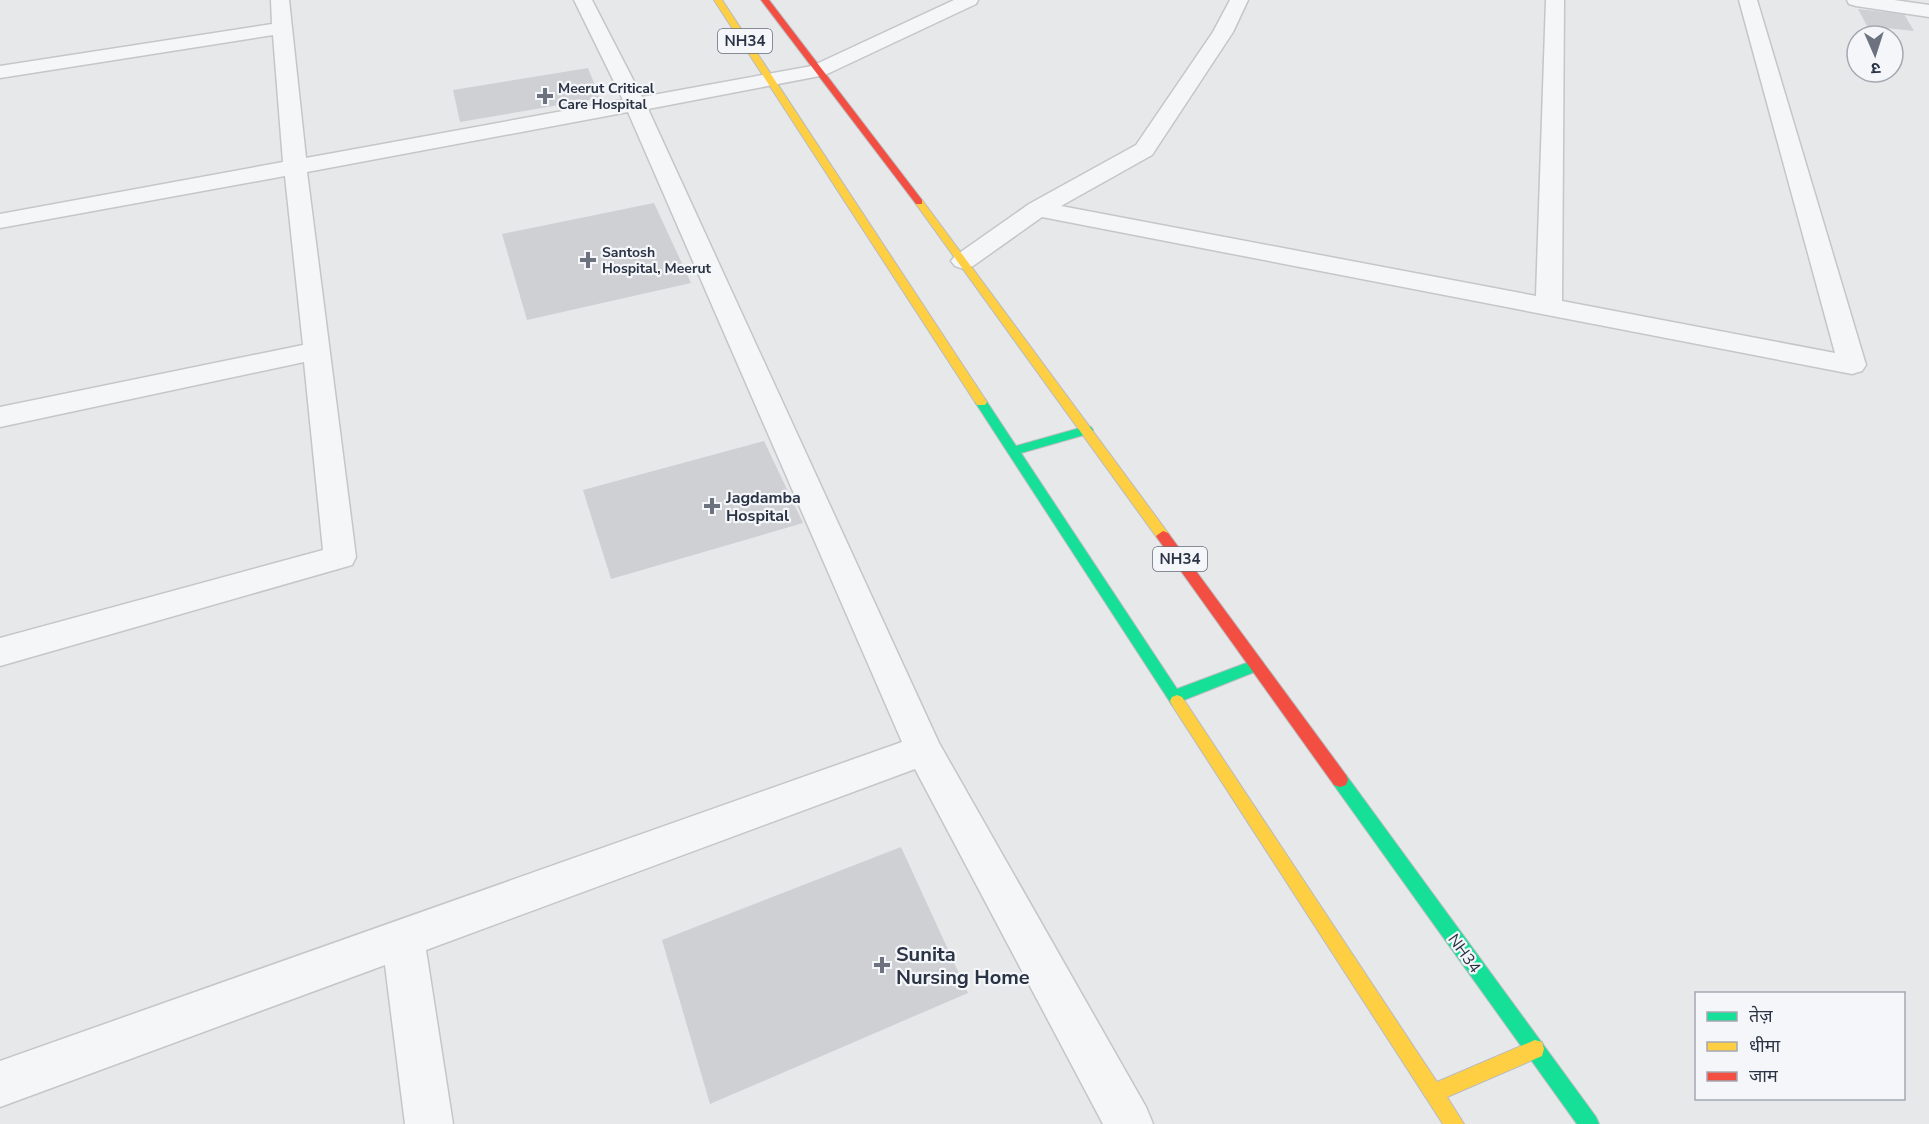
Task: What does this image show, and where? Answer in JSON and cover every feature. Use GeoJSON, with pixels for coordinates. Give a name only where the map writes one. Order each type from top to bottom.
{"type":"FeatureCollection","features":[{"type":"Feature","properties":{"kind":"highway","name":"NH34"},"geometry":{"type":"LineString","coordinates":[[718,0],[1454,1124]]}},
{"type":"Feature","properties":{"kind":"highway","name":"NH34"},"geometry":{"type":"LineString","coordinates":[[765,0],[964,261],[1589,1124]]}},
{"type":"Feature","properties":{"kind":"highway"},"geometry":{"type":"LineString","coordinates":[[1013,451],[1086,430]]}},
{"type":"Feature","properties":{"kind":"highway"},"geometry":{"type":"LineString","coordinates":[[1174,697],[1257,665]]}},
{"type":"Feature","properties":{"kind":"highway"},"geometry":{"type":"LineString","coordinates":[[1434,1093],[1535,1049]]}},
{"type":"Feature","properties":{"kind":"street"},"geometry":{"type":"LineString","coordinates":[[0,652],[340,557],[295,166],[280,0]]}},
{"type":"Feature","properties":{"kind":"street"},"geometry":{"type":"LineString","coordinates":[[583,0],[635,103],[924,750],[1129,1124]]}},
{"type":"Feature","properties":{"kind":"street"},"geometry":{"type":"LineString","coordinates":[[0,221],[635,103],[771,82],[818,71],[969,0]]}},
{"type":"Feature","properties":{"kind":"street"},"geometry":{"type":"LineString","coordinates":[[964,261],[1038,209],[1144,150],[1223,32],[1239,0]]}},
{"type":"Feature","properties":{"kind":"street"},"geometry":{"type":"LineString","coordinates":[[1549,307],[1555,0]]}},
{"type":"Feature","properties":{"kind":"street"},"geometry":{"type":"LineString","coordinates":[[1038,209],[1852,365],[1748,0]]}},
{"type":"Feature","properties":{"kind":"street"},"geometry":{"type":"LineString","coordinates":[[1856,0],[1929,11]]}},
{"type":"Feature","properties":{"kind":"street"},"geometry":{"type":"LineString","coordinates":[[0,72],[282,28]]}},
{"type":"Feature","properties":{"kind":"street"},"geometry":{"type":"LineString","coordinates":[[0,417],[317,351]]}},
{"type":"Feature","properties":{"kind":"street"},"geometry":{"type":"LineString","coordinates":[[0,1084],[924,750]]}},
{"type":"Feature","properties":{"kind":"street"},"geometry":{"type":"LineString","coordinates":[[403,939],[429,1124]]}},
{"type":"Feature","properties":{"kind":"building"},"geometry":{"type":"Polygon","coordinates":[[[1858,9],[1904,14],[1914,31],[1905,30],[1905,24],[1866,24],[1858,9]]]}},
{"type":"Feature","properties":{"kind":"building"},"geometry":{"type":"Polygon","coordinates":[[[588,68],[600,98],[460,122],[453,90],[588,68]]]}},
{"type":"Feature","properties":{"kind":"building"},"geometry":{"type":"Polygon","coordinates":[[[654,203],[691,283],[527,320],[502,234],[654,203]]]}},
{"type":"Feature","properties":{"kind":"building"},"geometry":{"type":"Polygon","coordinates":[[[764,441],[803,523],[611,579],[583,490],[764,441]]]}},
{"type":"Feature","properties":{"kind":"building"},"geometry":{"type":"Polygon","coordinates":[[[901,847],[968,993],[710,1104],[662,940],[901,847]]]}},
{"type":"Feature","properties":{"kind":"traffic: fast"},"geometry":{"type":"LineString","coordinates":[[981,402],[1177,701]]}},
{"type":"Feature","properties":{"kind":"traffic: fast"},"geometry":{"type":"LineString","coordinates":[[1013,451],[1087,430]]}},
{"type":"Feature","properties":{"kind":"traffic: fast"},"geometry":{"type":"LineString","coordinates":[[1174,697],[1257,665]]}},
{"type":"Feature","properties":{"kind":"traffic: fast"},"geometry":{"type":"LineString","coordinates":[[1340,780],[1589,1124]]}},
{"type":"Feature","properties":{"kind":"traffic: slow"},"geometry":{"type":"LineString","coordinates":[[718,0],[981,402]]}},
{"type":"Feature","properties":{"kind":"traffic: slow"},"geometry":{"type":"LineString","coordinates":[[919,202],[1163,536]]}},
{"type":"Feature","properties":{"kind":"traffic: slow"},"geometry":{"type":"LineString","coordinates":[[1177,701],[1454,1124]]}},
{"type":"Feature","properties":{"kind":"traffic: slow"},"geometry":{"type":"LineString","coordinates":[[1434,1093],[1535,1049]]}},
{"type":"Feature","properties":{"kind":"traffic: jam"},"geometry":{"type":"LineString","coordinates":[[765,0],[919,202]]}},
{"type":"Feature","properties":{"kind":"traffic: jam"},"geometry":{"type":"LineString","coordinates":[[1163,536],[1340,780]]}},
{"type":"Feature","properties":{"kind":"place","name":"Meerut Critical Care Hospital"},"geometry":{"type":"Point","coordinates":[545,96]}},
{"type":"Feature","properties":{"kind":"place","name":"Santosh Hospital, Meerut"},"geometry":{"type":"Point","coordinates":[588,260]}},
{"type":"Feature","properties":{"kind":"place","name":"Jagdamba Hospital"},"geometry":{"type":"Point","coordinates":[712,506]}},
{"type":"Feature","properties":{"kind":"place","name":"Sunita Nursing Home"},"geometry":{"type":"Point","coordinates":[882,965]}}]}
